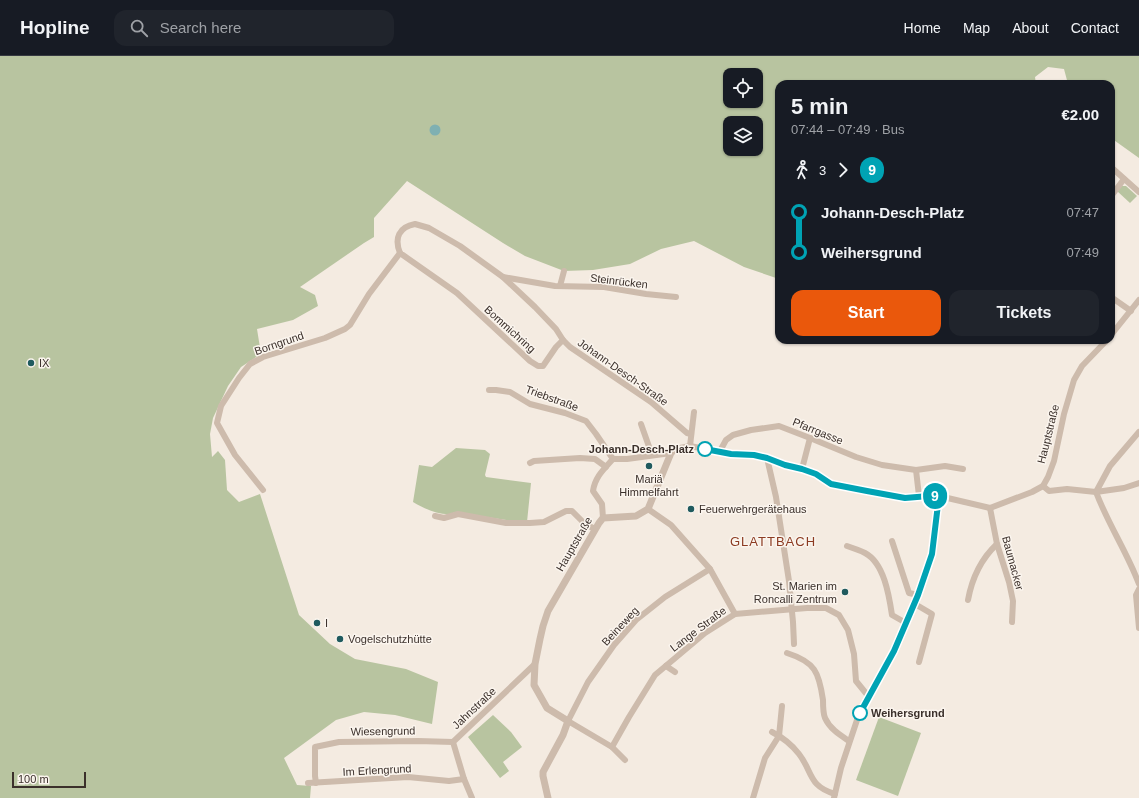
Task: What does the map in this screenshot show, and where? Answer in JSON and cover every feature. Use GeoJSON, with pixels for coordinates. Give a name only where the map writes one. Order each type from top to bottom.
{"type":"FeatureCollection","features":[{"type":"Feature","properties":{"kind":"street"},"geometry":{"type":"LineString","coordinates":[[1115,171],[1139,192]]}},
{"type":"Feature","properties":{"kind":"street"},"geometry":{"type":"LineString","coordinates":[[1115,191],[1124,179]]}},
{"type":"Feature","properties":{"kind":"street"},"geometry":{"type":"LineString","coordinates":[[400,253],[397,242],[402,229],[408,225],[415,224],[429,228],[460,246],[503,278],[556,329],[563,340]]}},
{"type":"Feature","properties":{"kind":"street","name":"Bommichring"},"geometry":{"type":"LineString","coordinates":[[400,253],[457,293],[530,361],[538,366],[543,366],[556,347],[563,340]]}},
{"type":"Feature","properties":{"kind":"street","name":"Borngrund"},"geometry":{"type":"LineString","coordinates":[[263,490],[235,455],[217,422],[221,406],[250,364],[263,357],[326,338],[350,325],[369,294],[400,253]]}},
{"type":"Feature","properties":{"kind":"street"},"geometry":{"type":"LineString","coordinates":[[560,286],[564,271]]}},
{"type":"Feature","properties":{"kind":"street","name":"Steinrücken"},"geometry":{"type":"LineString","coordinates":[[503,278],[560,286],[604,287],[676,297]]}},
{"type":"Feature","properties":{"kind":"street"},"geometry":{"type":"LineString","coordinates":[[1115,300],[1131,310]]}},
{"type":"Feature","properties":{"kind":"street"},"geometry":{"type":"LineString","coordinates":[[1115,330],[1139,300]]}},
{"type":"Feature","properties":{"kind":"street","name":"Johann-Desch-Straße"},"geometry":{"type":"LineString","coordinates":[[563,340],[570,347],[651,402],[687,433],[691,434]]}},
{"type":"Feature","properties":{"kind":"street","name":"Hauptstraße"},"geometry":{"type":"LineString","coordinates":[[1042,486],[1048,477],[1054,462],[1064,414],[1074,380],[1082,366],[1103,344]]}},
{"type":"Feature","properties":{"kind":"street","name":"Triebstraße"},"geometry":{"type":"LineString","coordinates":[[489,390],[510,392],[530,404],[564,413],[586,421],[613,459]]}},
{"type":"Feature","properties":{"kind":"street"},"geometry":{"type":"LineString","coordinates":[[690,446],[694,412]]}},
{"type":"Feature","properties":{"kind":"street"},"geometry":{"type":"LineString","coordinates":[[641,424],[652,455]]}},
{"type":"Feature","properties":{"kind":"street","name":"Pfarrgasse"},"geometry":{"type":"LineString","coordinates":[[720,451],[726,440],[733,435],[751,430],[778,426],[856,457],[882,465],[916,470],[945,466],[964,469]]}},
{"type":"Feature","properties":{"kind":"street"},"geometry":{"type":"LineString","coordinates":[[1096,492],[1110,466],[1139,432]]}},
{"type":"Feature","properties":{"kind":"street"},"geometry":{"type":"LineString","coordinates":[[802,469],[810,438]]}},
{"type":"Feature","properties":{"kind":"street"},"geometry":{"type":"LineString","coordinates":[[603,518],[602,504],[593,491],[594,482],[613,459],[627,459],[671,453],[680,448],[690,446],[731,454],[754,455],[767,458],[816,474],[831,484],[905,498],[939,496],[990,508],[1032,492],[1042,486],[1049,491],[1066,489],[1096,492],[1124,488],[1139,483]]}},
{"type":"Feature","properties":{"kind":"street"},"geometry":{"type":"LineString","coordinates":[[671,453],[648,509],[671,525],[710,569],[735,614]]}},
{"type":"Feature","properties":{"kind":"street"},"geometry":{"type":"LineString","coordinates":[[530,463],[534,461],[580,458],[595,459],[606,467]]}},
{"type":"Feature","properties":{"kind":"street"},"geometry":{"type":"LineString","coordinates":[[767,458],[776,498],[792,609],[794,644]]}},
{"type":"Feature","properties":{"kind":"street"},"geometry":{"type":"LineString","coordinates":[[916,470],[919,496]]}},
{"type":"Feature","properties":{"kind":"street"},"geometry":{"type":"LineString","coordinates":[[1096,492],[1111,527],[1134,570],[1139,584]]}},
{"type":"Feature","properties":{"kind":"street"},"geometry":{"type":"LineString","coordinates":[[772,732],[788,742],[799,754],[815,783],[824,791],[835,796],[841,768],[859,714],[894,651],[915,604],[932,554],[939,496]]}},
{"type":"Feature","properties":{"kind":"street","name":"Baumacker"},"geometry":{"type":"LineString","coordinates":[[990,508],[997,544],[1009,582],[1013,601],[1012,622]]}},
{"type":"Feature","properties":{"kind":"street","name":"Hauptstraße"},"geometry":{"type":"LineString","coordinates":[[568,721],[547,708],[534,685],[540,640],[548,611],[595,529],[603,518],[636,516],[648,509]]}},
{"type":"Feature","properties":{"kind":"street"},"geometry":{"type":"LineString","coordinates":[[435,516],[444,518],[458,514],[506,522],[530,523],[544,522],[566,511],[572,511],[585,524],[595,529]]}},
{"type":"Feature","properties":{"kind":"street"},"geometry":{"type":"LineString","coordinates":[[892,541],[909,593],[918,595]]}},
{"type":"Feature","properties":{"kind":"street"},"geometry":{"type":"LineString","coordinates":[[968,600],[970,586],[976,573],[988,552],[997,544]]}},
{"type":"Feature","properties":{"kind":"street"},"geometry":{"type":"LineString","coordinates":[[847,546],[866,553],[877,564],[887,589],[892,615],[906,624]]}},
{"type":"Feature","properties":{"kind":"street","name":"Beineweg"},"geometry":{"type":"LineString","coordinates":[[568,721],[588,682],[614,645],[636,620],[665,597],[710,569]]}},
{"type":"Feature","properties":{"kind":"street"},"geometry":{"type":"LineString","coordinates":[[1139,589],[1136,595],[1139,628]]}},
{"type":"Feature","properties":{"kind":"street"},"geometry":{"type":"LineString","coordinates":[[915,604],[932,614],[919,662]]}},
{"type":"Feature","properties":{"kind":"street","name":"Lange Straße"},"geometry":{"type":"LineString","coordinates":[[612,747],[655,675],[705,633],[735,614],[807,608],[826,608],[839,615],[848,630],[854,654],[856,681],[869,697]]}},
{"type":"Feature","properties":{"kind":"street"},"geometry":{"type":"LineString","coordinates":[[787,652],[806,660],[815,670],[820,683],[825,718],[837,734],[849,741]]}},
{"type":"Feature","properties":{"kind":"street","name":"Jahnstraße"},"geometry":{"type":"LineString","coordinates":[[472,798],[453,742],[536,664]]}},
{"type":"Feature","properties":{"kind":"street","name":"Lange Straße"},"geometry":{"type":"LineString","coordinates":[[666,666],[675,672]]}},
{"type":"Feature","properties":{"kind":"street"},"geometry":{"type":"LineString","coordinates":[[753,798],[765,758],[779,736],[782,706]]}},
{"type":"Feature","properties":{"kind":"street"},"geometry":{"type":"LineString","coordinates":[[548,798],[542,776],[543,772],[568,721],[612,747],[625,760]]}},
{"type":"Feature","properties":{"kind":"street","name":"Wiesengrund"},"geometry":{"type":"LineString","coordinates":[[316,783],[315,747],[338,742],[453,742]]}},
{"type":"Feature","properties":{"kind":"street","name":"Im Erlengrund"},"geometry":{"type":"LineString","coordinates":[[308,783],[408,777],[449,781],[464,778]]}},
{"type":"Feature","properties":{"kind":"green space"},"geometry":{"type":"Polygon","coordinates":[[[0,56],[1139,56],[1139,158],[1115,141],[1115,80],[1067,80],[1064,69],[1048,67],[1035,77],[1035,80],[775,80],[775,278],[744,267],[694,241],[661,249],[630,264],[593,270],[564,271],[525,256],[407,181],[374,218],[374,237],[300,287],[315,295],[318,306],[293,320],[257,329],[261,354],[241,367],[228,386],[213,418],[210,434],[212,457],[218,451],[225,460],[227,490],[239,502],[260,494],[299,615],[330,644],[355,659],[406,669],[438,682],[432,724],[395,715],[364,712],[336,720],[284,758],[297,785],[311,786],[310,798],[0,798],[0,56]]]}},
{"type":"Feature","properties":{"kind":"green space"},"geometry":{"type":"Polygon","coordinates":[[[1122,186],[1126,186],[1137,196],[1130,203],[1117,191],[1122,186]]]}},
{"type":"Feature","properties":{"kind":"green space"},"geometry":{"type":"Polygon","coordinates":[[[456,448],[485,450],[490,454],[485,475],[486,477],[531,483],[527,522],[454,512],[453,514],[443,514],[413,502],[419,465],[432,467],[456,448]]]}},
{"type":"Feature","properties":{"kind":"green space"},"geometry":{"type":"Polygon","coordinates":[[[493,715],[511,732],[522,747],[503,762],[509,771],[500,778],[468,737],[493,715]]]}},
{"type":"Feature","properties":{"kind":"green space"},"geometry":{"type":"Polygon","coordinates":[[[879,717],[921,733],[898,796],[856,780],[879,717]]]}},
{"type":"Feature","properties":{"kind":"water"},"geometry":{"type":"Polygon","coordinates":[[[435,124],[439,126],[441,130],[439,134],[435,136],[431,134],[429,130],[431,126],[435,124]]]}},
{"type":"Feature","properties":{"kind":"bus line","name":"9"},"geometry":{"type":"LineString","coordinates":[[705,449],[731,454],[754,455],[767,458],[816,474],[831,484],[905,498],[939,496],[932,554],[918,595],[894,651],[860,713]]}},
{"type":"Feature","properties":{"kind":"place","name":"IX"},"geometry":{"type":"Point","coordinates":[31,363]}},
{"type":"Feature","properties":{"kind":"place","name":"Johann-Desch-Platz"},"geometry":{"type":"Point","coordinates":[705,449]}},
{"type":"Feature","properties":{"kind":"place","name":"Mariä Himmelfahrt"},"geometry":{"type":"Point","coordinates":[649,466]}},
{"type":"Feature","properties":{"kind":"place","name":"Feuerwehrgerätehaus"},"geometry":{"type":"Point","coordinates":[691,509]}},
{"type":"Feature","properties":{"kind":"place","name":"St. Marien im Roncalli Zentrum"},"geometry":{"type":"Point","coordinates":[845,592]}},
{"type":"Feature","properties":{"kind":"place","name":"I"},"geometry":{"type":"Point","coordinates":[317,623]}},
{"type":"Feature","properties":{"kind":"place","name":"Vogelschutzhütte"},"geometry":{"type":"Point","coordinates":[340,639]}},
{"type":"Feature","properties":{"kind":"place","name":"Weihersgrund"},"geometry":{"type":"Point","coordinates":[860,713]}},
{"type":"Feature","properties":{"kind":"district","name":"GLATTBACH"},"geometry":{"type":"Point","coordinates":[773,541]}}]}
